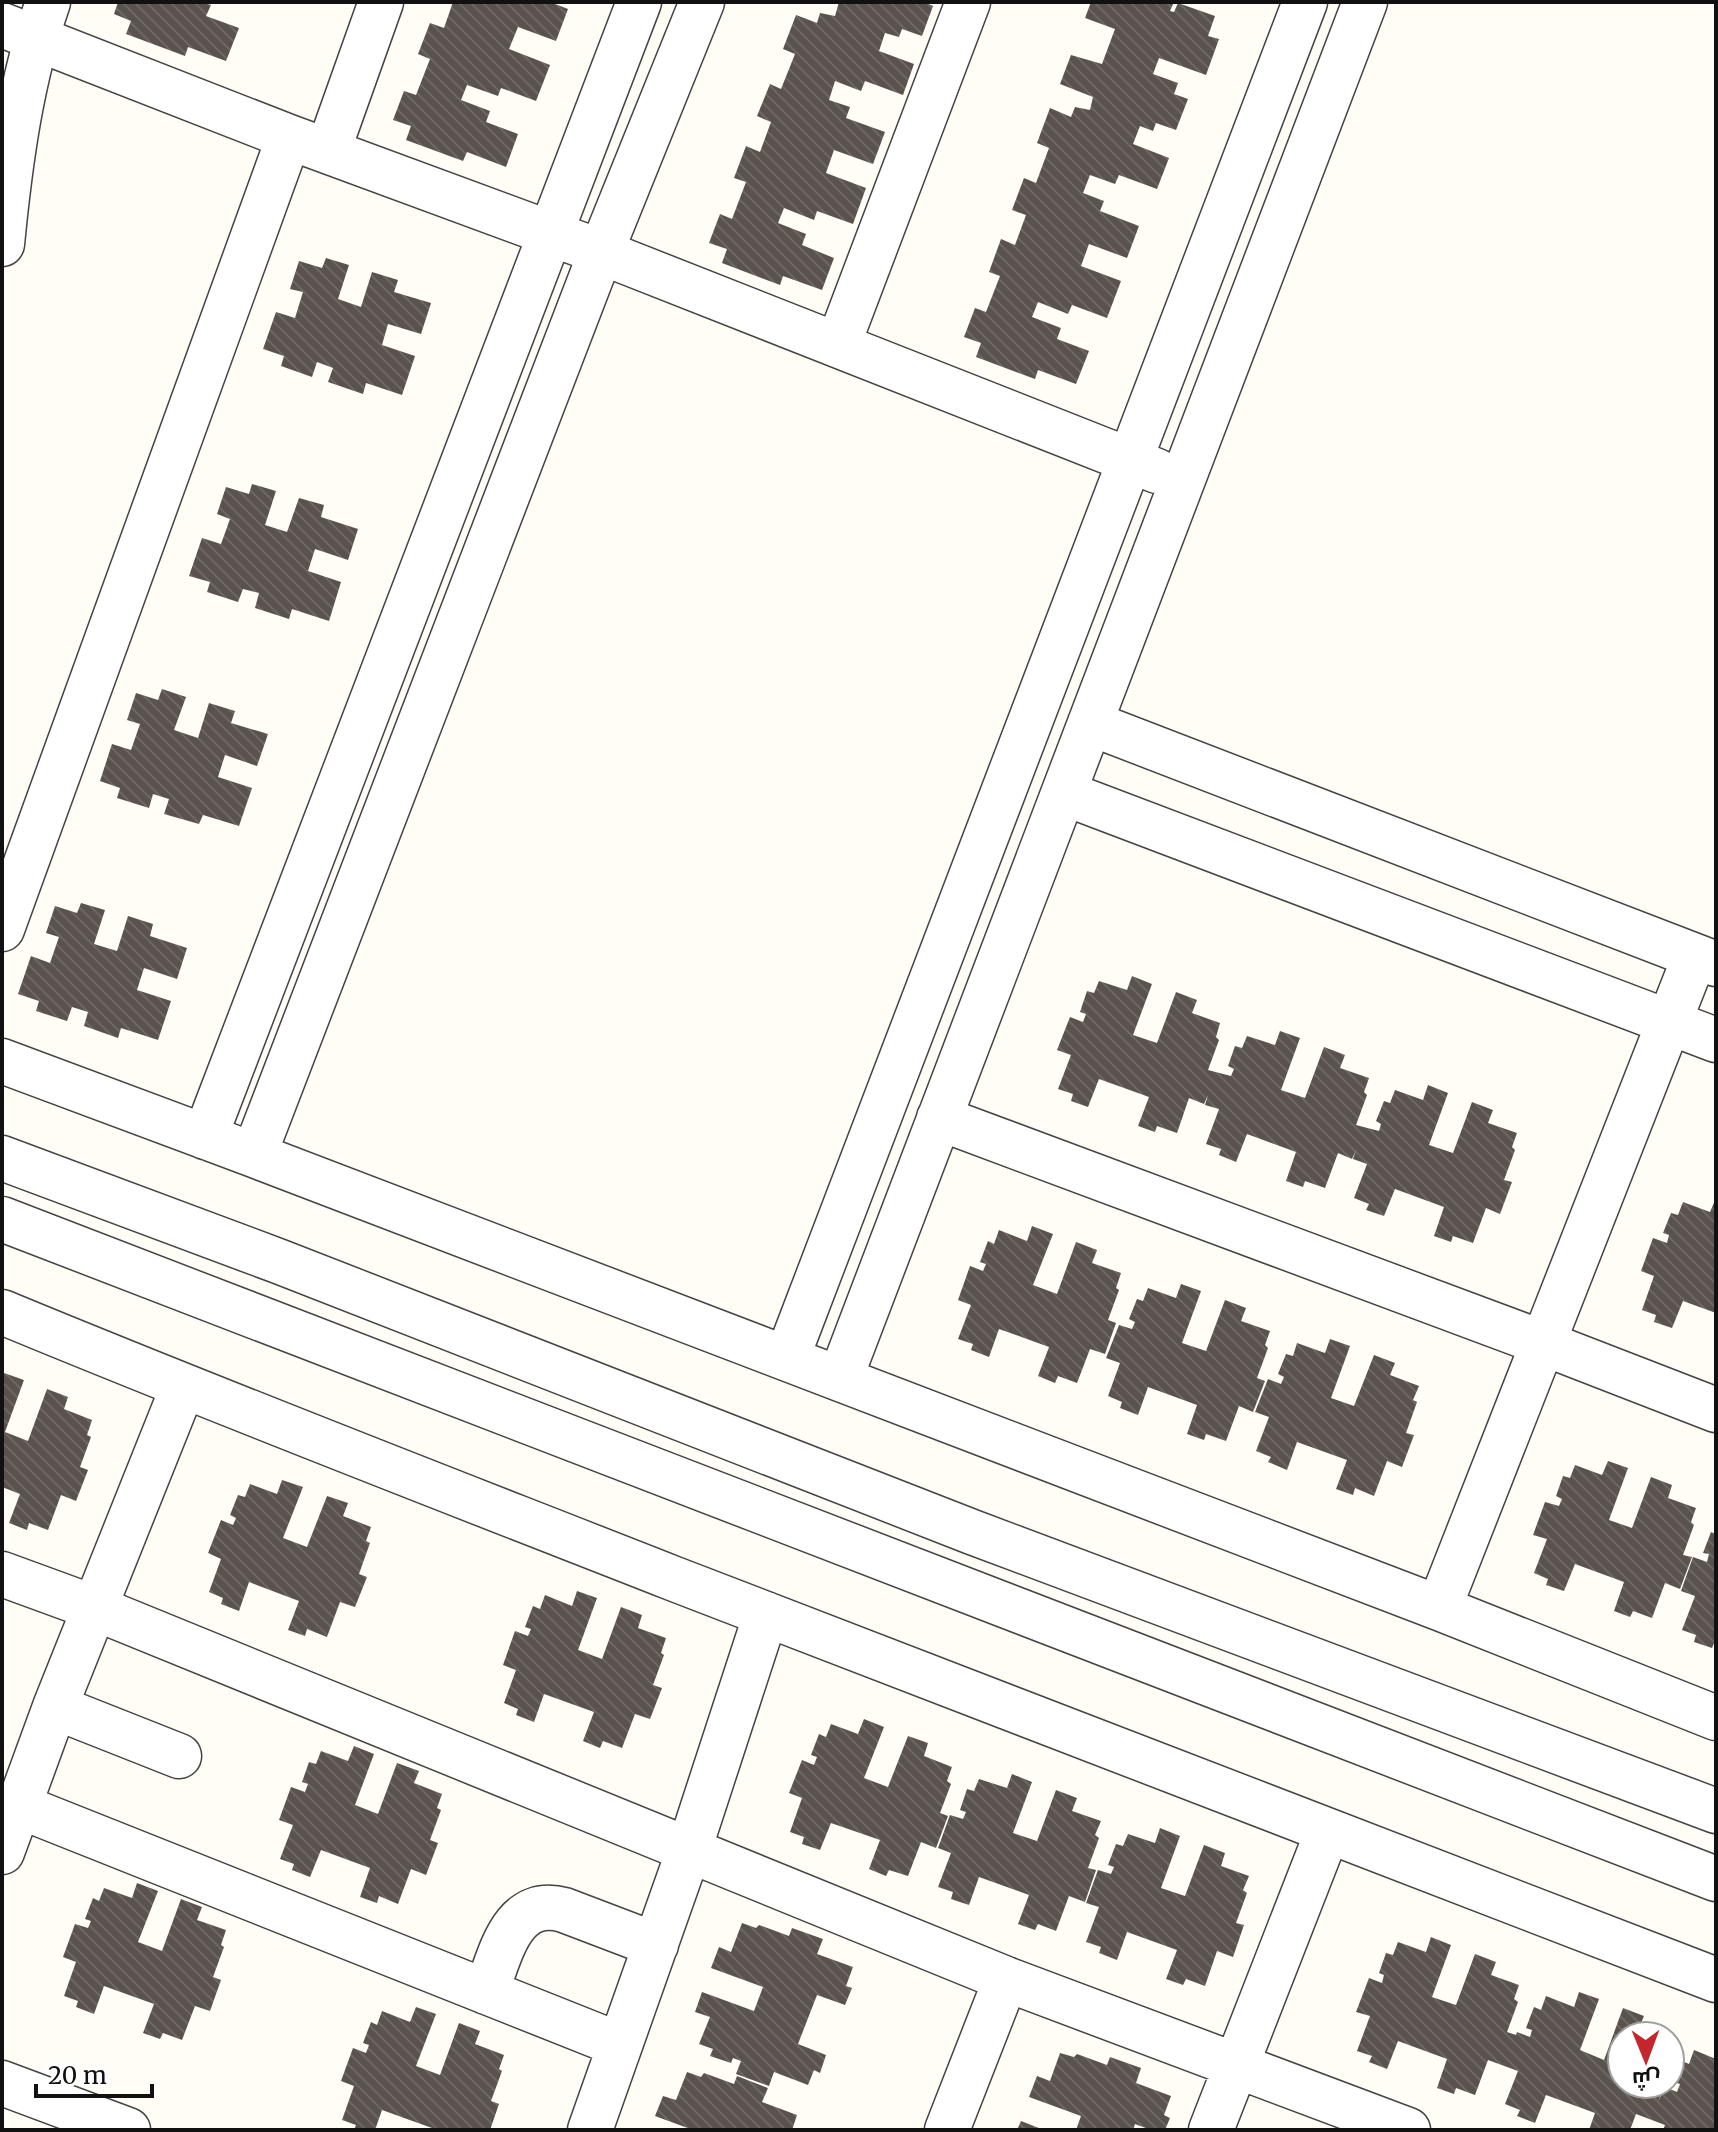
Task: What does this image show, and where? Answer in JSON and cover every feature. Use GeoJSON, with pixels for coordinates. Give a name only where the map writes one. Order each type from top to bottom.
{"type":"FeatureCollection","features":[{"type":"Feature","properties":{"kind":"street"},"geometry":{"type":"LineString","coordinates":[[2,929],[308,144],[381,2]]}},
{"type":"Feature","properties":{"kind":"street"},"geometry":{"type":"LineString","coordinates":[[205,1137],[639,2]]}},
{"type":"Feature","properties":{"kind":"street"},"geometry":{"type":"LineString","coordinates":[[254,1155],[601,252],[702,2]]}},
{"type":"Feature","properties":{"kind":"street"},"geometry":{"type":"LineString","coordinates":[[838,345],[968,2]]}},
{"type":"Feature","properties":{"kind":"street"},"geometry":{"type":"LineString","coordinates":[[787,1358],[1305,2]]}},
{"type":"Feature","properties":{"kind":"street"},"geometry":{"type":"LineString","coordinates":[[840,1379],[1365,2]]}},
{"type":"Feature","properties":{"kind":"street"},"geometry":{"type":"LineString","coordinates":[[2,244],[29,22],[308,144],[601,252],[1131,459],[1182,482]]}},
{"type":"Feature","properties":{"kind":"street"},"geometry":{"type":"LineString","coordinates":[[1090,723],[1706,960],[1669,1022],[1439,1608]]}},
{"type":"Feature","properties":{"kind":"street"},"geometry":{"type":"LineString","coordinates":[[1064,793],[1716,1040]]}},
{"type":"Feature","properties":{"kind":"street"},"geometry":{"type":"LineString","coordinates":[[2,1061],[787,1358],[1439,1608],[1716,1718]]}},
{"type":"Feature","properties":{"kind":"street"},"geometry":{"type":"LineString","coordinates":[[939,1118],[1716,1410]]}},
{"type":"Feature","properties":{"kind":"street"},"geometry":{"type":"LineString","coordinates":[[2,1158],[278,1261],[972,1532],[1716,1811]]}},
{"type":"Feature","properties":{"kind":"street"},"geometry":{"type":"LineString","coordinates":[[2,1219],[1716,1879]]}},
{"type":"Feature","properties":{"kind":"street"},"geometry":{"type":"LineString","coordinates":[[2,1312],[183,1387],[1327,1833],[1716,1980]]}},
{"type":"Feature","properties":{"kind":"street"},"geometry":{"type":"LineString","coordinates":[[2,1852],[55,1707],[183,1387]]}},
{"type":"Feature","properties":{"kind":"street"},"geometry":{"type":"LineString","coordinates":[[2,1574],[95,1608],[1006,1979],[1408,2130]]}},
{"type":"Feature","properties":{"kind":"street"},"geometry":{"type":"LineString","coordinates":[[590,2130],[689,1850],[766,1614]]}},
{"type":"Feature","properties":{"kind":"street"},"geometry":{"type":"LineString","coordinates":[[55,1707],[179,1756]]}},
{"type":"Feature","properties":{"kind":"street"},"geometry":{"type":"LineString","coordinates":[[19,1806],[620,2045]]}},
{"type":"Feature","properties":{"kind":"street"},"geometry":{"type":"LineString","coordinates":[[1211,2130],[1327,1833]]}},
{"type":"Feature","properties":{"kind":"street"},"geometry":{"type":"LineString","coordinates":[[486,1992],[513,1925],[531,1911],[553,1907],[656,1945]]}},
{"type":"Feature","properties":{"kind":"street"},"geometry":{"type":"LineString","coordinates":[[947,2130],[1006,1979]]}},
{"type":"Feature","properties":{"kind":"street"},"geometry":{"type":"LineString","coordinates":[[2,2083],[128,2130]]}},
{"type":"Feature","properties":{"kind":"building"},"geometry":{"type":"Polygon","coordinates":[[[118,2],[202,2],[211,5],[206,16],[239,28],[226,61],[188,47],[185,56],[126,34],[131,21],[114,14],[118,2]]]}},
{"type":"Feature","properties":{"kind":"building"},"geometry":{"type":"Polygon","coordinates":[[[453,2],[550,2],[568,9],[556,41],[518,27],[509,49],[550,65],[536,101],[501,88],[498,96],[467,85],[461,100],[490,111],[486,122],[518,134],[506,167],[467,152],[463,161],[406,140],[411,126],[393,120],[404,91],[416,95],[430,59],[418,54],[430,23],[444,28],[453,2]]]}},
{"type":"Feature","properties":{"kind":"building"},"geometry":{"type":"Polygon","coordinates":[[[839,2],[924,2],[933,6],[922,36],[902,29],[899,37],[885,33],[879,51],[914,64],[903,95],[865,81],[861,91],[835,81],[829,100],[850,107],[846,118],[885,132],[873,164],[834,150],[826,173],[866,188],[853,224],[817,211],[814,220],[784,208],[778,223],[806,234],[802,245],[834,258],[822,290],[783,276],[780,285],[722,263],[727,249],[709,243],[720,214],[732,219],[746,182],[734,178],[746,146],[760,152],[771,122],[757,116],[770,84],[781,89],[795,54],[783,49],[796,15],[817,23],[820,13],[835,16],[839,2]]]}},
{"type":"Feature","properties":{"kind":"building"},"geometry":{"type":"Polygon","coordinates":[[[1091,2],[1174,2],[1170,11],[1174,12],[1178,3],[1215,16],[1208,36],[1219,39],[1206,75],[1159,58],[1153,74],[1178,83],[1174,94],[1188,99],[1176,130],[1156,123],[1153,131],[1140,126],[1133,144],[1169,158],[1157,189],[1119,175],[1115,184],[1090,175],[1083,193],[1104,201],[1100,211],[1139,226],[1127,258],[1089,244],[1081,266],[1121,281],[1107,318],[1072,305],[1068,314],[1038,302],[1032,317],[1061,328],[1057,339],[1089,351],[1076,384],[1038,370],[1035,379],[976,357],[981,343],[964,337],[975,308],[986,312],[1000,276],[989,272],[1001,239],[1015,245],[1026,215],[1012,210],[1024,178],[1036,183],[1049,148],[1037,143],[1050,108],[1071,117],[1075,107],[1090,110],[1093,97],[1060,84],[1071,55],[1102,64],[1115,29],[1085,18],[1091,2]]]}},
{"type":"Feature","properties":{"kind":"building"},"geometry":{"type":"Polygon","coordinates":[[[326,258],[349,265],[338,299],[361,307],[372,272],[398,280],[394,292],[431,303],[421,334],[388,324],[382,345],[415,356],[402,395],[366,383],[363,394],[328,382],[333,368],[317,362],[312,377],[281,366],[284,356],[263,349],[276,312],[295,318],[303,292],[290,289],[299,261],[322,268],[326,258]]]}},
{"type":"Feature","properties":{"kind":"building"},"geometry":{"type":"Polygon","coordinates":[[[252,484],[276,491],[265,525],[287,532],[299,498],[324,505],[321,517],[358,529],[348,560],[315,549],[308,571],[341,582],[329,621],[292,609],[289,619],[255,608],[259,593],[243,589],[238,602],[207,592],[210,582],[189,576],[202,538],[221,544],[230,519],[217,514],[226,487],[249,494],[252,484]]]}},
{"type":"Feature","properties":{"kind":"building"},"geometry":{"type":"Polygon","coordinates":[[[162,689],[186,697],[174,730],[198,738],[209,703],[235,711],[231,723],[268,734],[257,766],[225,755],[218,777],[252,788],[239,826],[203,815],[199,824],[164,814],[169,799],[153,794],[149,808],[117,798],[120,788],[100,781],[112,744],[131,750],[140,724],[127,720],[136,693],[158,700],[162,689]]]}},
{"type":"Feature","properties":{"kind":"building"},"geometry":{"type":"Polygon","coordinates":[[[81,903],[105,910],[94,944],[117,951],[128,916],[153,924],[150,936],[187,948],[177,979],[144,968],[137,990],[171,1001],[158,1040],[121,1028],[118,1038],[84,1026],[88,1012],[72,1007],[67,1021],[36,1011],[39,1001],[18,994],[31,956],[50,963],[59,937],[46,933],[55,906],[77,913],[81,903]]]}},
{"type":"Feature","properties":{"kind":"building"},"geometry":{"type":"Polygon","coordinates":[[[1132,976],[1152,984],[1133,1035],[1157,1043],[1176,992],[1197,1000],[1192,1013],[1220,1023],[1216,1037],[1219,1040],[1208,1070],[1231,1076],[1234,1069],[1228,1066],[1235,1046],[1242,1048],[1247,1036],[1275,1045],[1280,1031],[1300,1038],[1281,1090],[1305,1098],[1324,1047],[1345,1055],[1340,1068],[1369,1078],[1364,1092],[1367,1095],[1356,1125],[1379,1131],[1381,1124],[1376,1121],[1384,1101],[1390,1103],[1395,1090],[1423,1100],[1428,1085],[1448,1093],[1429,1145],[1453,1153],[1472,1102],[1493,1110],[1488,1123],[1517,1133],[1512,1147],[1515,1150],[1504,1180],[1512,1182],[1500,1214],[1486,1208],[1473,1243],[1453,1236],[1451,1242],[1434,1236],[1444,1207],[1395,1189],[1384,1216],[1366,1210],[1369,1204],[1354,1198],[1367,1164],[1353,1159],[1356,1150],[1352,1159],[1338,1153],[1325,1188],[1305,1181],[1303,1187],[1286,1181],[1296,1152],[1247,1134],[1236,1162],[1219,1155],[1221,1149],[1206,1144],[1219,1109],[1205,1105],[1208,1095],[1204,1104],[1189,1098],[1177,1133],[1157,1126],[1155,1132],[1138,1126],[1149,1097],[1099,1079],[1088,1107],[1071,1101],[1073,1094],[1058,1089],[1071,1055],[1057,1050],[1070,1017],[1083,1022],[1086,1014],[1080,1012],[1087,991],[1094,993],[1099,981],[1127,990],[1132,976]]]}},
{"type":"Feature","properties":{"kind":"building"},"geometry":{"type":"Polygon","coordinates":[[[1716,1198],[1716,1313],[1683,1301],[1672,1328],[1654,1322],[1656,1315],[1642,1310],[1654,1276],[1641,1271],[1653,1238],[1667,1243],[1669,1235],[1663,1233],[1671,1213],[1678,1215],[1683,1202],[1710,1212],[1716,1198]]]}},
{"type":"Feature","properties":{"kind":"building"},"geometry":{"type":"Polygon","coordinates":[[[1032,1226],[1053,1234],[1033,1285],[1057,1294],[1076,1242],[1097,1250],[1092,1263],[1121,1273],[1116,1288],[1119,1290],[1108,1320],[1116,1323],[1105,1354],[1090,1349],[1077,1383],[1058,1376],[1055,1383],[1038,1376],[1049,1347],[999,1329],[989,1357],[971,1350],[973,1344],[958,1339],[971,1305],[958,1300],[970,1266],[983,1271],[986,1264],[980,1262],[988,1241],[994,1244],[999,1230],[1027,1241],[1032,1226]]]}},
{"type":"Feature","properties":{"kind":"building"},"geometry":{"type":"Polygon","coordinates":[[[1181,1284],[1201,1291],[1182,1343],[1206,1351],[1225,1300],[1246,1308],[1241,1321],[1270,1331],[1265,1345],[1268,1348],[1257,1378],[1265,1381],[1253,1412],[1239,1406],[1226,1441],[1206,1434],[1204,1440],[1187,1434],[1197,1405],[1148,1387],[1138,1415],[1120,1408],[1122,1402],[1108,1396],[1120,1363],[1106,1358],[1119,1325],[1132,1329],[1135,1322],[1129,1319],[1137,1299],[1143,1301],[1148,1288],[1176,1298],[1181,1284]]]}},
{"type":"Feature","properties":{"kind":"building"},"geometry":{"type":"Polygon","coordinates":[[[1330,1339],[1350,1346],[1331,1398],[1354,1406],[1374,1355],[1395,1363],[1390,1375],[1419,1386],[1406,1433],[1414,1435],[1402,1467],[1387,1461],[1374,1496],[1355,1488],[1353,1495],[1336,1489],[1347,1460],[1297,1442],[1287,1470],[1268,1462],[1271,1457],[1256,1451],[1269,1417],[1255,1412],[1268,1379],[1281,1384],[1284,1377],[1278,1374],[1286,1354],[1293,1356],[1297,1343],[1325,1353],[1330,1339]]]}},
{"type":"Feature","properties":{"kind":"building"},"geometry":{"type":"Polygon","coordinates":[[[4,1373],[24,1380],[5,1432],[28,1441],[47,1389],[68,1397],[64,1409],[92,1420],[87,1435],[91,1437],[80,1467],[88,1470],[76,1501],[61,1495],[48,1530],[29,1523],[27,1530],[9,1523],[20,1494],[2,1487],[4,1373]]]}},
{"type":"Feature","properties":{"kind":"building"},"geometry":{"type":"Polygon","coordinates":[[[1608,1461],[1628,1468],[1609,1520],[1632,1528],[1651,1477],[1672,1485],[1668,1498],[1696,1508],[1691,1522],[1694,1525],[1683,1555],[1692,1557],[1680,1589],[1665,1583],[1652,1618],[1633,1611],[1630,1617],[1614,1611],[1624,1582],[1575,1564],[1564,1591],[1546,1585],[1548,1579],[1534,1573],[1547,1539],[1533,1535],[1545,1502],[1559,1506],[1562,1499],[1556,1496],[1563,1476],[1570,1478],[1575,1465],[1602,1475],[1608,1461]]]}},
{"type":"Feature","properties":{"kind":"building"},"geometry":{"type":"Polygon","coordinates":[[[282,1480],[303,1487],[283,1538],[307,1547],[327,1496],[348,1503],[343,1516],[371,1527],[366,1541],[370,1543],[359,1574],[367,1577],[355,1607],[340,1602],[327,1637],[307,1629],[305,1636],[288,1630],[299,1601],[249,1582],[239,1611],[221,1604],[223,1598],[209,1592],[221,1559],[208,1553],[221,1520],[233,1525],[236,1518],[230,1515],[238,1495],[245,1497],[250,1484],[277,1494],[282,1480]]]}},
{"type":"Feature","properties":{"kind":"building"},"geometry":{"type":"Polygon","coordinates":[[[1711,1532],[1716,1534],[1716,1638],[1712,1648],[1694,1642],[1696,1635],[1682,1630],[1695,1596],[1681,1591],[1693,1557],[1707,1562],[1709,1554],[1703,1553],[1711,1532]]]}},
{"type":"Feature","properties":{"kind":"building"},"geometry":{"type":"Polygon","coordinates":[[[577,1591],[597,1598],[578,1650],[602,1659],[621,1607],[642,1615],[638,1628],[666,1638],[661,1653],[664,1655],[653,1685],[662,1688],[650,1719],[635,1714],[622,1748],[603,1741],[600,1748],[583,1741],[594,1712],[544,1694],[534,1722],[516,1715],[518,1709],[504,1703],[516,1670],[503,1665],[515,1631],[528,1636],[531,1629],[525,1627],[533,1606],[540,1609],[545,1595],[572,1606],[577,1591]]]}},
{"type":"Feature","properties":{"kind":"building"},"geometry":{"type":"Polygon","coordinates":[[[864,1719],[884,1727],[864,1778],[888,1787],[908,1736],[928,1743],[924,1756],[952,1767],[947,1781],[951,1784],[940,1813],[948,1816],[936,1848],[921,1842],[908,1876],[889,1870],[886,1876],[869,1869],[880,1840],[831,1823],[820,1850],[802,1844],[804,1837],[790,1832],[802,1798],[789,1793],[802,1760],[814,1765],[817,1757],[811,1755],[819,1734],[826,1737],[831,1724],[858,1734],[864,1719]]]}},
{"type":"Feature","properties":{"kind":"building"},"geometry":{"type":"Polygon","coordinates":[[[354,1746],[374,1754],[355,1805],[378,1814],[397,1763],[419,1771],[414,1783],[442,1794],[437,1808],[441,1810],[430,1840],[438,1843],[426,1875],[411,1869],[398,1904],[379,1896],[377,1903],[360,1897],[370,1868],[321,1850],[310,1877],[292,1870],[294,1864],[280,1859],[293,1825],[279,1820],[291,1787],[305,1792],[308,1784],[302,1782],[309,1762],[316,1764],[321,1751],[348,1761],[354,1746]]]}},
{"type":"Feature","properties":{"kind":"building"},"geometry":{"type":"Polygon","coordinates":[[[1012,1774],[1032,1782],[1013,1833],[1037,1841],[1056,1790],[1077,1798],[1072,1811],[1101,1821],[1095,1835],[1099,1838],[1088,1868],[1096,1870],[1085,1902],[1069,1896],[1056,1931],[1038,1924],[1035,1930],[1018,1924],[1029,1895],[979,1877],[969,1905],[951,1899],[953,1892],[938,1887],[951,1853],[938,1848],[950,1815],[963,1819],[966,1812],[960,1810],[967,1789],[974,1791],[979,1779],[1007,1788],[1012,1774]]]}},
{"type":"Feature","properties":{"kind":"building"},"geometry":{"type":"Polygon","coordinates":[[[1160,1828],[1180,1836],[1161,1888],[1185,1896],[1204,1845],[1225,1853],[1221,1866],[1249,1876],[1243,1890],[1247,1893],[1236,1923],[1244,1925],[1233,1957],[1217,1951],[1205,1986],[1186,1979],[1183,1985],[1166,1979],[1177,1950],[1127,1932],[1117,1960],[1099,1953],[1101,1947],[1086,1942],[1099,1907],[1086,1903],[1098,1870],[1111,1874],[1114,1867],[1108,1865],[1116,1844],[1123,1846],[1128,1834],[1155,1843],[1160,1828]]]}},
{"type":"Feature","properties":{"kind":"building"},"geometry":{"type":"Polygon","coordinates":[[[137,1883],[158,1891],[138,1942],[162,1951],[181,1899],[202,1907],[197,1920],[226,1930],[221,1945],[224,1947],[213,1977],[221,1980],[210,2011],[195,2006],[182,2040],[163,2033],[160,2039],[143,2033],[154,2004],[104,1986],[94,2014],[76,2007],[78,2001],[64,1996],[76,1962],[63,1957],[75,1924],[88,1928],[91,1921],[85,1919],[93,1898],[99,1901],[104,1888],[132,1898],[137,1883]]]}},
{"type":"Feature","properties":{"kind":"building"},"geometry":{"type":"Polygon","coordinates":[[[742,1923],[756,1928],[759,1925],[789,1936],[792,1928],[823,1939],[817,1954],[853,1967],[846,1986],[852,1988],[845,2005],[817,1995],[798,2044],[826,2055],[820,2073],[814,2070],[808,2085],[774,2072],[769,2086],[736,2074],[741,2061],[733,2058],[731,2063],[710,2056],[713,2049],[699,2044],[710,2017],[695,2012],[702,1992],[754,2011],[763,1987],[711,1968],[719,1947],[731,1952],[742,1923]]]}},
{"type":"Feature","properties":{"kind":"building"},"geometry":{"type":"Polygon","coordinates":[[[1431,1937],[1451,1945],[1432,1997],[1456,2005],[1475,1954],[1496,1962],[1491,1975],[1519,1985],[1514,1999],[1518,2002],[1507,2032],[1516,2035],[1517,2032],[1530,2037],[1532,2030],[1526,2028],[1534,2007],[1541,2010],[1546,1996],[1574,2007],[1579,1992],[1599,1999],[1580,2050],[1604,2060],[1606,2055],[1606,2100],[1686,2100],[1686,2063],[1689,2064],[1694,2050],[1716,2059],[1716,2130],[1663,2130],[1665,2125],[1636,2114],[1630,2130],[1589,2130],[1595,2113],[1546,2095],[1535,2123],[1517,2116],[1520,2110],[1505,2104],[1518,2071],[1488,2060],[1475,2095],[1456,2088],[1454,2094],[1437,2088],[1447,2059],[1398,2041],[1387,2069],[1369,2062],[1372,2056],[1357,2051],[1370,2016],[1356,2012],[1369,1978],[1382,1983],[1384,1975],[1379,1973],[1386,1953],[1393,1955],[1398,1942],[1426,1952],[1431,1937]]]}},
{"type":"Feature","properties":{"kind":"building"},"geometry":{"type":"Polygon","coordinates":[[[416,2007],[436,2014],[416,2066],[440,2075],[459,2023],[480,2031],[475,2044],[504,2055],[499,2069],[502,2071],[491,2101],[499,2104],[490,2130],[431,2130],[382,2110],[375,2130],[354,2130],[356,2125],[342,2120],[354,2086],[341,2081],[353,2048],[366,2053],[369,2045],[363,2043],[371,2022],[377,2025],[382,2011],[410,2022],[416,2007]]]}},
{"type":"Feature","properties":{"kind":"building"},"geometry":{"type":"Polygon","coordinates":[[[1623,2008],[1644,2016],[1642,2020],[1619,2020],[1623,2008]]]}},
{"type":"Feature","properties":{"kind":"building"},"geometry":{"type":"Polygon","coordinates":[[[1060,2053],[1074,2057],[1077,2054],[1107,2065],[1110,2057],[1141,2068],[1136,2083],[1171,2096],[1164,2115],[1170,2118],[1165,2130],[1151,2130],[1135,2124],[1133,2130],[1076,2130],[1081,2116],[1029,2097],[1037,2076],[1050,2081],[1060,2053]]]}},
{"type":"Feature","properties":{"kind":"building"},"geometry":{"type":"Polygon","coordinates":[[[687,2072],[701,2077],[704,2073],[734,2084],[737,2076],[768,2088],[762,2102],[797,2115],[792,2130],[693,2130],[655,2116],[663,2096],[676,2100],[687,2072]]]}},
{"type":"Feature","properties":{"kind":"building"},"geometry":{"type":"Polygon","coordinates":[[[1021,2121],[1044,2130],[1017,2130],[1021,2121]]]}}]}
